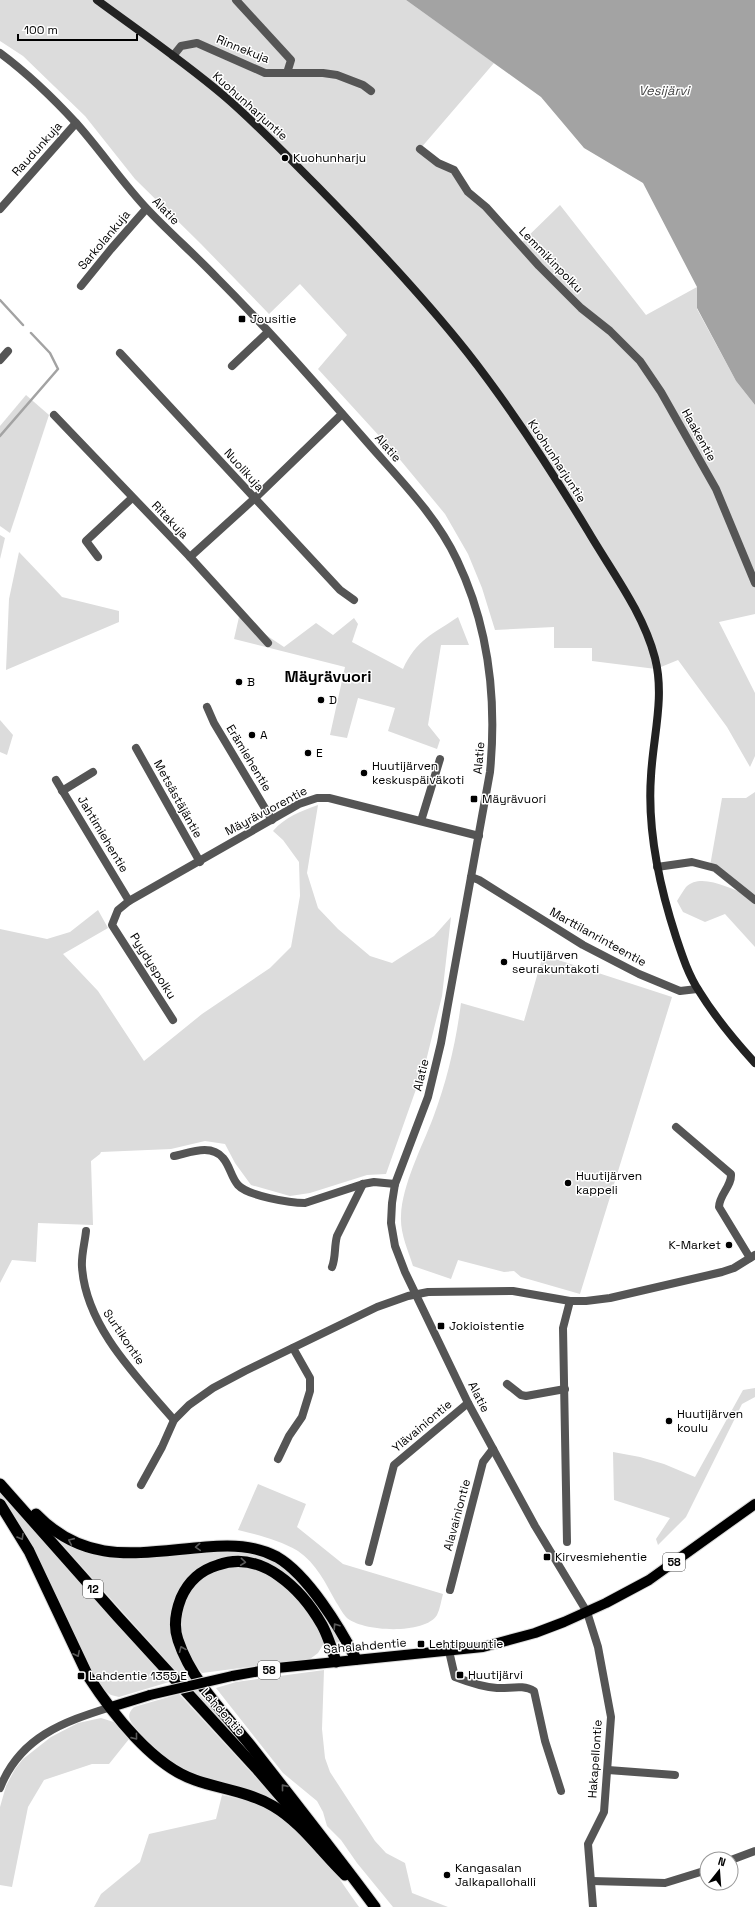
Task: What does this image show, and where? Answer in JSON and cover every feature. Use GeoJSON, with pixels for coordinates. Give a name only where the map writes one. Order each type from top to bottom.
{"type":"FeatureCollection","features":[{"type":"Feature","properties":{"kind":"highway"},"geometry":{"type":"LineString","coordinates":[[0,1478],[54,1531],[64,1538],[98,1551],[125,1553],[241,1545],[262,1550],[277,1557],[297,1573],[314,1594],[347,1643],[356,1660]]}},
{"type":"Feature","properties":{"kind":"highway","name":"Lahdentie"},"geometry":{"type":"LineString","coordinates":[[0,1484],[123,1623],[256,1768],[375,1907]]}},
{"type":"Feature","properties":{"kind":"highway"},"geometry":{"type":"LineString","coordinates":[[0,1504],[29,1551],[88,1676],[143,1746],[163,1763],[190,1778],[261,1800],[281,1810],[367,1897]]}},
{"type":"Feature","properties":{"kind":"highway"},"geometry":{"type":"LineString","coordinates":[[336,1662],[329,1640],[314,1612],[287,1581],[263,1567],[241,1562],[221,1564],[211,1567],[191,1582],[185,1589],[179,1605],[176,1630],[177,1638],[189,1665],[211,1695],[307,1815],[375,1907]]}},
{"type":"Feature","properties":{"kind":"main road","name":"Kuohunharjuntie"},"geometry":{"type":"LineString","coordinates":[[97,0],[221,93],[256,125],[354,224],[468,353],[518,423],[575,510],[634,607],[652,648],[656,662],[659,689],[649,807],[657,867],[671,922],[683,958],[697,989],[726,1031],[755,1064]]}},
{"type":"Feature","properties":{"kind":"main road","name":"Sahalahdentie"},"geometry":{"type":"LineString","coordinates":[[111,1707],[150,1695],[232,1676],[277,1668],[483,1647],[535,1633],[587,1612],[649,1580],[755,1504]]}},
{"type":"Feature","properties":{"kind":"street","name":"Rinnekuja"},"geometry":{"type":"LineString","coordinates":[[173,56],[181,46],[197,44],[266,73],[287,74],[291,60],[236,0]]}},
{"type":"Feature","properties":{"kind":"street","name":"Alatie"},"geometry":{"type":"LineString","coordinates":[[0,54],[37,85],[76,123],[146,209],[217,277],[420,502],[457,558],[479,616],[485,640],[492,695],[493,744],[488,785],[434,1077],[421,1118],[400,1165],[392,1203],[392,1222],[395,1246],[405,1272],[417,1294],[468,1404],[535,1526],[587,1612]]}},
{"type":"Feature","properties":{"kind":"street"},"geometry":{"type":"LineString","coordinates":[[287,74],[323,72],[337,75],[363,85],[371,91]]}},
{"type":"Feature","properties":{"kind":"street","name":"Raudunkuja"},"geometry":{"type":"LineString","coordinates":[[0,209],[76,123]]}},
{"type":"Feature","properties":{"kind":"street","name":"Lemmikinpolku"},"geometry":{"type":"LineString","coordinates":[[420,149],[438,163],[454,170],[468,192],[486,207],[538,266],[581,308],[624,344],[640,361],[661,392]]}},
{"type":"Feature","properties":{"kind":"street","name":"Sarkolankuja"},"geometry":{"type":"LineString","coordinates":[[81,286],[111,248],[146,209]]}},
{"type":"Feature","properties":{"kind":"street"},"geometry":{"type":"LineString","coordinates":[[232,366],[268,332]]}},
{"type":"Feature","properties":{"kind":"street"},"geometry":{"type":"LineString","coordinates":[[0,360],[8,351]]}},
{"type":"Feature","properties":{"kind":"street","name":"Nuolikuja"},"geometry":{"type":"LineString","coordinates":[[120,353],[340,590],[354,600]]}},
{"type":"Feature","properties":{"kind":"street","name":"Haakentie"},"geometry":{"type":"LineString","coordinates":[[661,392],[716,489],[755,583]]}},
{"type":"Feature","properties":{"kind":"street"},"geometry":{"type":"LineString","coordinates":[[190,557],[342,414]]}},
{"type":"Feature","properties":{"kind":"street","name":"Ritakuja"},"geometry":{"type":"LineString","coordinates":[[54,415],[190,557],[268,643]]}},
{"type":"Feature","properties":{"kind":"street"},"geometry":{"type":"LineString","coordinates":[[98,557],[86,541],[132,498]]}},
{"type":"Feature","properties":{"kind":"street","name":"Erämiehentie"},"geometry":{"type":"LineString","coordinates":[[207,707],[214,723],[272,820]]}},
{"type":"Feature","properties":{"kind":"street","name":"Metsästäjäntie"},"geometry":{"type":"LineString","coordinates":[[136,748],[200,862]]}},
{"type":"Feature","properties":{"kind":"street"},"geometry":{"type":"LineString","coordinates":[[421,821],[440,759]]}},
{"type":"Feature","properties":{"kind":"street"},"geometry":{"type":"LineString","coordinates":[[62,791],[93,772]]}},
{"type":"Feature","properties":{"kind":"street","name":"Jahtimiehentie"},"geometry":{"type":"LineString","coordinates":[[56,780],[129,901]]}},
{"type":"Feature","properties":{"kind":"street","name":"Mäyrävuorentie"},"geometry":{"type":"LineString","coordinates":[[112,925],[118,910],[129,901],[200,862],[299,804],[317,798],[329,798],[479,836]]}},
{"type":"Feature","properties":{"kind":"street"},"geometry":{"type":"LineString","coordinates":[[657,867],[692,862],[710,866],[720,872],[755,900]]}},
{"type":"Feature","properties":{"kind":"street","name":"Marttilanrinteentie"},"geometry":{"type":"LineString","coordinates":[[471,877],[479,880],[583,945],[639,974],[680,991],[697,989]]}},
{"type":"Feature","properties":{"kind":"street","name":"Pyydyspolku"},"geometry":{"type":"LineString","coordinates":[[112,925],[173,1020]]}},
{"type":"Feature","properties":{"kind":"street"},"geometry":{"type":"LineString","coordinates":[[141,1485],[162,1447],[174,1420],[189,1405],[213,1388],[377,1307],[428,1292],[513,1291],[570,1301],[610,1298],[722,1272],[734,1268],[752,1256],[719,1207],[731,1174],[676,1127]]}},
{"type":"Feature","properties":{"kind":"street"},"geometry":{"type":"LineString","coordinates":[[174,1156],[202,1150],[214,1151],[223,1158],[238,1185],[250,1193],[296,1203],[305,1204],[363,1184],[374,1182],[395,1184]]}},
{"type":"Feature","properties":{"kind":"street"},"geometry":{"type":"LineString","coordinates":[[332,1267],[335,1259],[334,1246],[337,1236],[363,1184]]}},
{"type":"Feature","properties":{"kind":"street","name":"Surtikontie"},"geometry":{"type":"LineString","coordinates":[[86,1230],[82,1267],[89,1302],[97,1322],[129,1367],[174,1420]]}},
{"type":"Feature","properties":{"kind":"street"},"geometry":{"type":"LineString","coordinates":[[568,1542],[564,1328],[570,1301]]}},
{"type":"Feature","properties":{"kind":"street"},"geometry":{"type":"LineString","coordinates":[[278,1459],[289,1436],[302,1417],[310,1391],[310,1378],[293,1348]]}},
{"type":"Feature","properties":{"kind":"street"},"geometry":{"type":"LineString","coordinates":[[507,1384],[521,1395],[526,1396],[565,1389]]}},
{"type":"Feature","properties":{"kind":"street","name":"Ylävainiontie"},"geometry":{"type":"LineString","coordinates":[[369,1562],[394,1465],[468,1404]]}},
{"type":"Feature","properties":{"kind":"street","name":"Alavainiontie"},"geometry":{"type":"LineString","coordinates":[[450,1590],[483,1462],[493,1448]]}},
{"type":"Feature","properties":{"kind":"street","name":"Hakapellontie"},"geometry":{"type":"LineString","coordinates":[[587,1612],[598,1647],[611,1717],[604,1812],[588,1844],[593,1907]]}},
{"type":"Feature","properties":{"kind":"street"},"geometry":{"type":"LineString","coordinates":[[450,1651],[455,1677],[476,1684],[496,1688],[523,1688],[534,1691],[545,1741],[561,1791]]}},
{"type":"Feature","properties":{"kind":"street"},"geometry":{"type":"LineString","coordinates":[[0,1788],[8,1770],[20,1753],[48,1730],[82,1716],[111,1707]]}},
{"type":"Feature","properties":{"kind":"street"},"geometry":{"type":"LineString","coordinates":[[608,1770],[675,1775]]}},
{"type":"Feature","properties":{"kind":"street"},"geometry":{"type":"LineString","coordinates":[[739,1857],[755,1851]]}},
{"type":"Feature","properties":{"kind":"street"},"geometry":{"type":"LineString","coordinates":[[592,1881],[665,1883],[699,1872]]}},
{"type":"Feature","properties":{"kind":"shaded area"},"geometry":{"type":"Polygon","coordinates":[[[0,0],[406,0],[494,63],[420,149],[454,170],[519,245],[560,205],[646,315],[697,287],[697,309],[736,381],[755,405],[755,614],[719,622],[755,693],[755,756],[750,767],[727,727],[678,660],[656,669],[592,661],[592,648],[554,648],[554,627],[495,630],[482,588],[468,554],[445,514],[392,450],[318,369],[347,335],[300,284],[269,314],[135,179],[85,116],[23,56],[0,41],[0,0]]]}},
{"type":"Feature","properties":{"kind":"shaded area"},"geometry":{"type":"Polygon","coordinates":[[[26,395],[49,415],[10,533],[0,526],[0,426],[26,395]]]}},
{"type":"Feature","properties":{"kind":"shaded area"},"geometry":{"type":"Polygon","coordinates":[[[0,535],[5,538],[0,559],[0,535]]]}},
{"type":"Feature","properties":{"kind":"shaded area"},"geometry":{"type":"Polygon","coordinates":[[[19,552],[62,597],[119,611],[119,622],[6,670],[9,599],[19,552]]]}},
{"type":"Feature","properties":{"kind":"shaded area"},"geometry":{"type":"Polygon","coordinates":[[[239,617],[284,647],[316,623],[333,635],[354,618],[358,624],[352,642],[403,669],[408,659],[426,638],[458,617],[469,645],[441,645],[428,725],[440,740],[437,749],[388,731],[395,708],[358,698],[347,738],[330,735],[345,667],[234,639],[239,617]]]}},
{"type":"Feature","properties":{"kind":"shaded area"},"geometry":{"type":"Polygon","coordinates":[[[0,720],[13,735],[7,755],[0,752],[0,720]]]}},
{"type":"Feature","properties":{"kind":"shaded area"},"geometry":{"type":"Polygon","coordinates":[[[755,792],[755,947],[725,914],[705,922],[683,912],[677,901],[686,887],[699,881],[716,883],[746,894],[710,866],[722,798],[746,798],[755,792]]]}},
{"type":"Feature","properties":{"kind":"shaded area"},"geometry":{"type":"Polygon","coordinates":[[[318,805],[307,873],[318,908],[338,929],[370,956],[392,963],[434,936],[451,917],[442,996],[426,1061],[386,1174],[367,1175],[310,1193],[290,1196],[251,1185],[235,1163],[225,1144],[205,1141],[171,1149],[101,1152],[91,1161],[93,1225],[38,1223],[36,1262],[12,1260],[0,1283],[0,929],[47,939],[70,932],[98,910],[108,928],[63,954],[98,991],[144,1061],[202,1014],[270,968],[291,947],[300,896],[299,862],[283,840],[273,831],[288,818],[318,805]]]}},
{"type":"Feature","properties":{"kind":"shaded area"},"geometry":{"type":"Polygon","coordinates":[[[543,955],[672,997],[580,1294],[521,1277],[514,1271],[504,1272],[458,1260],[451,1279],[413,1266],[401,1222],[402,1204],[413,1166],[433,1118],[447,1076],[454,1047],[461,1003],[524,1021],[543,955]]]}},
{"type":"Feature","properties":{"kind":"shaded area"},"geometry":{"type":"Polygon","coordinates":[[[755,1388],[755,1397],[742,1404],[686,1517],[658,1545],[656,1539],[670,1518],[614,1500],[613,1452],[640,1457],[664,1464],[695,1477],[743,1390],[755,1388]]]}},
{"type":"Feature","properties":{"kind":"shaded area"},"geometry":{"type":"Polygon","coordinates":[[[258,1484],[306,1504],[297,1527],[343,1564],[443,1594],[437,1615],[430,1621],[420,1626],[393,1629],[365,1626],[346,1617],[320,1574],[298,1551],[276,1541],[238,1530],[258,1484]]]}},
{"type":"Feature","properties":{"kind":"shaded area"},"geometry":{"type":"Polygon","coordinates":[[[0,1492],[169,1682],[119,1697],[111,1695],[102,1689],[84,1659],[0,1499],[0,1492]]]}},
{"type":"Feature","properties":{"kind":"shaded area"},"geometry":{"type":"Polygon","coordinates":[[[57,1539],[78,1548],[241,1549],[275,1560],[301,1583],[332,1627],[346,1651],[340,1648],[317,1610],[252,1560],[194,1574],[172,1631],[246,1746],[244,1747],[57,1539]]]}},
{"type":"Feature","properties":{"kind":"shaded area"},"geometry":{"type":"Polygon","coordinates":[[[234,1565],[250,1567],[267,1575],[289,1589],[298,1598],[313,1619],[324,1643],[318,1653],[310,1659],[202,1673],[190,1655],[182,1635],[181,1625],[184,1604],[193,1588],[204,1576],[213,1571],[234,1565]]]}},
{"type":"Feature","properties":{"kind":"shaded area"},"geometry":{"type":"Polygon","coordinates":[[[324,1670],[322,1729],[325,1758],[330,1772],[375,1841],[386,1853],[405,1863],[412,1893],[448,1907],[393,1907],[357,1863],[341,1840],[327,1826],[323,1812],[317,1801],[283,1773],[216,1688],[236,1682],[324,1670]]]}},
{"type":"Feature","properties":{"kind":"shaded area"},"geometry":{"type":"Polygon","coordinates":[[[179,1694],[281,1805],[203,1778],[184,1769],[151,1745],[137,1730],[129,1716],[134,1707],[179,1694]]]}},
{"type":"Feature","properties":{"kind":"shaded area"},"geometry":{"type":"Polygon","coordinates":[[[101,1718],[117,1723],[129,1739],[109,1764],[92,1764],[44,1780],[28,1807],[12,1887],[0,1885],[0,1807],[6,1786],[15,1769],[23,1759],[51,1737],[78,1723],[101,1718]]]}},
{"type":"Feature","properties":{"kind":"shaded area"},"geometry":{"type":"Polygon","coordinates":[[[222,1795],[262,1805],[274,1811],[300,1830],[331,1867],[359,1907],[94,1907],[101,1894],[140,1862],[149,1834],[216,1819],[222,1795]]]}},
{"type":"Feature","properties":{"kind":"water","name":"Vesijärvi"},"geometry":{"type":"Polygon","coordinates":[[[406,0],[755,0],[755,405],[736,381],[697,308],[697,287],[643,183],[584,148],[541,97],[406,0]]]}},
{"type":"Feature","properties":{"kind":"waterway"},"geometry":{"type":"LineString","coordinates":[[0,300],[23,325]]}},
{"type":"Feature","properties":{"kind":"waterway"},"geometry":{"type":"LineString","coordinates":[[0,436],[58,369],[50,353],[31,333]]}},
{"type":"Feature","properties":{"kind":"place","name":"Kuohunharju"},"geometry":{"type":"Point","coordinates":[285,158]}},
{"type":"Feature","properties":{"kind":"place","name":"Jousitie"},"geometry":{"type":"Point","coordinates":[242,319]}},
{"type":"Feature","properties":{"kind":"place","name":"B"},"geometry":{"type":"Point","coordinates":[239,682]}},
{"type":"Feature","properties":{"kind":"place","name":"D"},"geometry":{"type":"Point","coordinates":[321,700]}},
{"type":"Feature","properties":{"kind":"place","name":"A"},"geometry":{"type":"Point","coordinates":[252,735]}},
{"type":"Feature","properties":{"kind":"place","name":"E"},"geometry":{"type":"Point","coordinates":[308,753]}},
{"type":"Feature","properties":{"kind":"place","name":"Huutijärven keskuspäiväkoti"},"geometry":{"type":"Point","coordinates":[364,773]}},
{"type":"Feature","properties":{"kind":"place","name":"Mäyrävuori"},"geometry":{"type":"Point","coordinates":[474,799]}},
{"type":"Feature","properties":{"kind":"place","name":"Huutijärven seurakuntakoti"},"geometry":{"type":"Point","coordinates":[504,962]}},
{"type":"Feature","properties":{"kind":"place","name":"Huutijärven kappeli"},"geometry":{"type":"Point","coordinates":[568,1183]}},
{"type":"Feature","properties":{"kind":"place","name":"K-Market"},"geometry":{"type":"Point","coordinates":[729,1245]}},
{"type":"Feature","properties":{"kind":"place","name":"Jokioistentie"},"geometry":{"type":"Point","coordinates":[441,1326]}},
{"type":"Feature","properties":{"kind":"place","name":"Huutijärven koulu"},"geometry":{"type":"Point","coordinates":[669,1421]}},
{"type":"Feature","properties":{"kind":"place","name":"Kirvesmiehentie"},"geometry":{"type":"Point","coordinates":[547,1557]}},
{"type":"Feature","properties":{"kind":"place","name":"Lehtipuuntie"},"geometry":{"type":"Point","coordinates":[421,1644]}},
{"type":"Feature","properties":{"kind":"place","name":"Huutijärvi"},"geometry":{"type":"Point","coordinates":[460,1675]}},
{"type":"Feature","properties":{"kind":"place","name":"Lahdentie 1355 E"},"geometry":{"type":"Point","coordinates":[81,1676]}},
{"type":"Feature","properties":{"kind":"place","name":"Kangasalan Jalkapallohalli"},"geometry":{"type":"Point","coordinates":[447,1875]}},
{"type":"Feature","properties":{"kind":"district","name":"Mäyrävuori"},"geometry":{"type":"Point","coordinates":[328,676]}}]}
